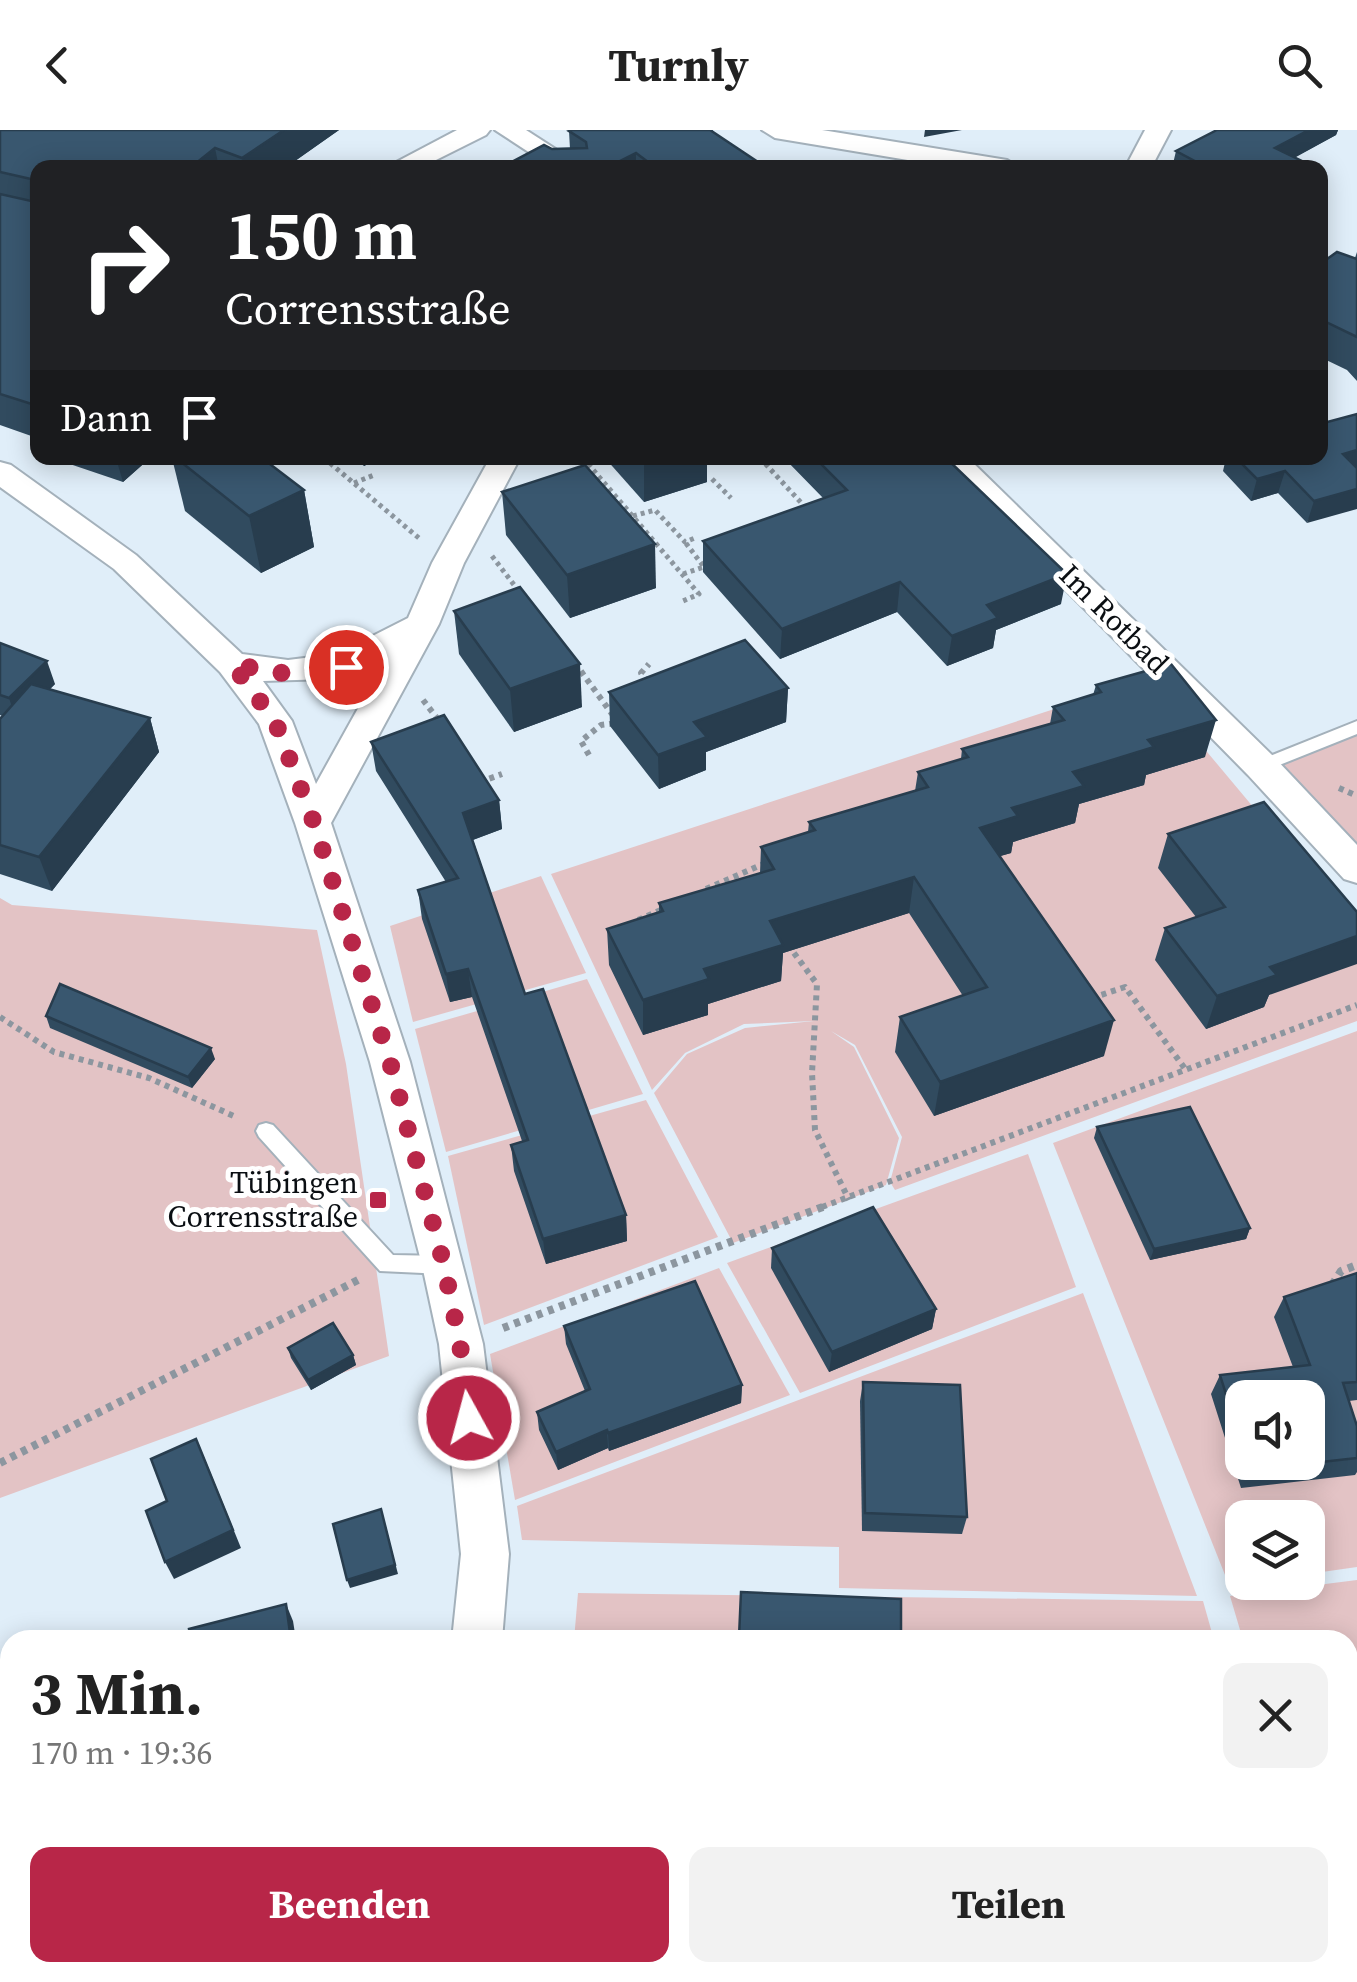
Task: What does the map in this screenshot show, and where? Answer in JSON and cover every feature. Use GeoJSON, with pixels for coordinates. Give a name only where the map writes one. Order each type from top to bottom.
{"type":"FeatureCollection","features":[{"type":"Feature","properties":{"kind":"street"},"geometry":{"type":"LineString","coordinates":[[415,160],[477,130]]}},
{"type":"Feature","properties":{"kind":"street"},"geometry":{"type":"LineString","coordinates":[[508,130],[559,160]]}},
{"type":"Feature","properties":{"kind":"street"},"geometry":{"type":"LineString","coordinates":[[775,130],[959,160]]}},
{"type":"Feature","properties":{"kind":"street"},"geometry":{"type":"LineString","coordinates":[[1142,160],[1158,130]]}},
{"type":"Feature","properties":{"kind":"street"},"geometry":{"type":"LineString","coordinates":[[314,823],[422,624],[448,563],[502,465]]}},
{"type":"Feature","properties":{"kind":"street","name":"Im Rotbad"},"geometry":{"type":"LineString","coordinates":[[958,465],[1262,766],[1357,869]]}},
{"type":"Feature","properties":{"kind":"street"},"geometry":{"type":"LineString","coordinates":[[0,472],[124,562],[232,664],[275,721],[314,823],[390,1062],[444,1265],[460,1344],[485,1554],[479,1630]]}},
{"type":"Feature","properties":{"kind":"street"},"geometry":{"type":"LineString","coordinates":[[232,664],[279,673],[346,667],[422,624]]}},
{"type":"Feature","properties":{"kind":"lane"},"geometry":{"type":"LineString","coordinates":[[1262,766],[1357,728]]}},
{"type":"Feature","properties":{"kind":"lane"},"geometry":{"type":"LineString","coordinates":[[266,1131],[388,1264],[444,1265]]}},
{"type":"Feature","properties":{"kind":"path"},"geometry":{"type":"LineString","coordinates":[[332,465],[448,563]]}},
{"type":"Feature","properties":{"kind":"path"},"geometry":{"type":"LineString","coordinates":[[589,465],[700,594],[684,601]]}},
{"type":"Feature","properties":{"kind":"path"},"geometry":{"type":"LineString","coordinates":[[766,465],[816,520]]}},
{"type":"Feature","properties":{"kind":"path"},"geometry":{"type":"LineString","coordinates":[[354,484],[374,475]]}},
{"type":"Feature","properties":{"kind":"path"},"geometry":{"type":"LineString","coordinates":[[712,480],[731,498]]}},
{"type":"Feature","properties":{"kind":"path"},"geometry":{"type":"LineString","coordinates":[[633,516],[655,510],[685,542],[704,567],[683,574]]}},
{"type":"Feature","properties":{"kind":"path"},"geometry":{"type":"LineString","coordinates":[[470,528],[528,602]]}},
{"type":"Feature","properties":{"kind":"path"},"geometry":{"type":"LineString","coordinates":[[685,542],[695,538]]}},
{"type":"Feature","properties":{"kind":"path"},"geometry":{"type":"LineString","coordinates":[[564,665],[574,661],[618,723],[601,724],[580,740],[589,755]]}},
{"type":"Feature","properties":{"kind":"path"},"geometry":{"type":"LineString","coordinates":[[649,664],[641,673],[656,692]]}},
{"type":"Feature","properties":{"kind":"path"},"geometry":{"type":"LineString","coordinates":[[396,668],[447,732]]}},
{"type":"Feature","properties":{"kind":"path"},"geometry":{"type":"LineString","coordinates":[[614,716],[629,711]]}},
{"type":"Feature","properties":{"kind":"path"},"geometry":{"type":"LineString","coordinates":[[474,784],[502,774]]}},
{"type":"Feature","properties":{"kind":"path"},"geometry":{"type":"LineString","coordinates":[[702,891],[771,860]]}},
{"type":"Feature","properties":{"kind":"path"},"geometry":{"type":"LineString","coordinates":[[736,876],[748,891]]}},
{"type":"Feature","properties":{"kind":"path"},"geometry":{"type":"LineString","coordinates":[[643,933],[635,922],[668,906]]}},
{"type":"Feature","properties":{"kind":"path"},"geometry":{"type":"LineString","coordinates":[[782,938],[817,984],[812,1073],[815,1130],[848,1200]]}},
{"type":"Feature","properties":{"kind":"path"},"geometry":{"type":"LineString","coordinates":[[1088,999],[1125,987],[1186,1070]]}},
{"type":"Feature","properties":{"kind":"path"},"geometry":{"type":"LineString","coordinates":[[460,1344],[1357,1005]]}},
{"type":"Feature","properties":{"kind":"path"},"geometry":{"type":"LineString","coordinates":[[0,1017],[54,1052],[149,1078],[266,1131]]}},
{"type":"Feature","properties":{"kind":"path"},"geometry":{"type":"LineString","coordinates":[[0,1463],[388,1264]]}},
{"type":"Feature","properties":{"kind":"path"},"geometry":{"type":"LineString","coordinates":[[1322,1301],[1342,1271],[1357,1265]]}},
{"type":"Feature","properties":{"kind":"shaded area"},"geometry":{"type":"Polygon","coordinates":[[[1146,679],[1357,931],[1357,1021],[895,1190],[890,1182],[902,1137],[855,1045],[831,1031],[854,1047],[899,1138],[886,1185],[733,1243],[654,1093],[687,1054],[745,1028],[814,1021],[744,1024],[685,1053],[652,1090],[551,874],[1146,679]]]}},
{"type":"Feature","properties":{"kind":"shaded area"},"geometry":{"type":"Polygon","coordinates":[[[1357,729],[1357,871],[1261,766],[1357,729]]]}},
{"type":"Feature","properties":{"kind":"shaded area"},"geometry":{"type":"Polygon","coordinates":[[[541,876],[586,973],[413,1022],[390,926],[541,876]]]}},
{"type":"Feature","properties":{"kind":"shaded area"},"geometry":{"type":"Polygon","coordinates":[[[0,898],[12,905],[317,930],[346,1064],[389,1356],[0,1498],[0,898]]]}},
{"type":"Feature","properties":{"kind":"shaded area"},"geometry":{"type":"Polygon","coordinates":[[[587,979],[643,1094],[446,1152],[415,1029],[587,979]]]}},
{"type":"Feature","properties":{"kind":"shaded area"},"geometry":{"type":"Polygon","coordinates":[[[1357,1031],[1357,1567],[1325,1572],[1325,1500],[1225,1500],[1225,1575],[1053,1143],[1357,1031]]]}},
{"type":"Feature","properties":{"kind":"shaded area"},"geometry":{"type":"Polygon","coordinates":[[[646,1100],[718,1237],[484,1325],[448,1156],[646,1100]]]}},
{"type":"Feature","properties":{"kind":"shaded area"},"geometry":{"type":"Polygon","coordinates":[[[1028,1154],[1076,1287],[800,1393],[727,1263],[1028,1154]]]}},
{"type":"Feature","properties":{"kind":"shaded area"},"geometry":{"type":"Polygon","coordinates":[[[719,1268],[790,1395],[515,1500],[490,1354],[719,1268]]]}},
{"type":"Feature","properties":{"kind":"shaded area"},"geometry":{"type":"Polygon","coordinates":[[[1083,1293],[1197,1596],[839,1588],[839,1547],[522,1540],[517,1506],[1083,1293]]]}},
{"type":"Feature","properties":{"kind":"shaded area"},"geometry":{"type":"Polygon","coordinates":[[[1357,1580],[1357,1630],[1240,1630],[1231,1600],[1325,1600],[1325,1584],[1357,1580]]]}},
{"type":"Feature","properties":{"kind":"shaded area"},"geometry":{"type":"Polygon","coordinates":[[[578,1593],[1203,1601],[1211,1630],[575,1630],[578,1593]]]}},
{"type":"Feature","properties":{"kind":"building"},"geometry":{"type":"Polygon","coordinates":[[[0,130],[284,130],[242,158],[215,148],[200,160],[30,160],[30,179],[0,172],[0,130]]]}},
{"type":"Feature","properties":{"kind":"building"},"geometry":{"type":"Polygon","coordinates":[[[710,130],[755,160],[645,160],[636,153],[622,160],[516,160],[544,145],[552,149],[587,148],[586,142],[569,131],[710,130]]]}},
{"type":"Feature","properties":{"kind":"building"},"geometry":{"type":"Polygon","coordinates":[[[1217,130],[1309,130],[1275,148],[1300,160],[1193,160],[1176,151],[1217,130]]]}},
{"type":"Feature","properties":{"kind":"building"},"geometry":{"type":"Polygon","coordinates":[[[0,194],[30,201],[30,403],[0,394],[0,194]]]}},
{"type":"Feature","properties":{"kind":"building"},"geometry":{"type":"Polygon","coordinates":[[[1337,252],[1357,259],[1357,337],[1328,323],[1328,258],[1337,252]]]}},
{"type":"Feature","properties":{"kind":"building"},"geometry":{"type":"Polygon","coordinates":[[[1357,414],[1357,450],[1343,454],[1357,468],[1357,489],[1314,501],[1285,471],[1257,479],[1243,465],[1328,465],[1328,422],[1357,414]]]}},
{"type":"Feature","properties":{"kind":"building"},"geometry":{"type":"Polygon","coordinates":[[[185,465],[271,465],[304,490],[249,516],[185,465]]]}},
{"type":"Feature","properties":{"kind":"building"},"geometry":{"type":"Polygon","coordinates":[[[585,465],[655,544],[567,575],[502,492],[585,465]]]}},
{"type":"Feature","properties":{"kind":"building"},"geometry":{"type":"Polygon","coordinates":[[[822,465],[953,465],[1067,574],[987,605],[998,618],[952,636],[900,582],[782,629],[703,541],[847,490],[822,465]]]}},
{"type":"Feature","properties":{"kind":"building"},"geometry":{"type":"Polygon","coordinates":[[[520,587],[580,664],[510,689],[454,611],[520,587]]]}},
{"type":"Feature","properties":{"kind":"building"},"geometry":{"type":"Polygon","coordinates":[[[745,640],[788,688],[694,722],[707,737],[658,755],[609,692],[745,640]]]}},
{"type":"Feature","properties":{"kind":"building"},"geometry":{"type":"Polygon","coordinates":[[[0,643],[47,661],[9,698],[0,695],[0,643]]]}},
{"type":"Feature","properties":{"kind":"building"},"geometry":{"type":"Polygon","coordinates":[[[1171,664],[1216,720],[1148,740],[1154,747],[1073,772],[1084,786],[1012,808],[1018,816],[980,828],[1114,1020],[940,1082],[900,1017],[987,987],[914,877],[770,921],[783,945],[704,969],[709,979],[643,1000],[607,929],[663,911],[659,903],[774,869],[761,847],[815,830],[809,822],[928,787],[918,772],[968,757],[962,749],[1064,720],[1053,707],[1101,692],[1096,685],[1171,664]]]}},
{"type":"Feature","properties":{"kind":"building"},"geometry":{"type":"Polygon","coordinates":[[[31,684],[150,718],[39,857],[0,845],[0,719],[31,684]]]}},
{"type":"Feature","properties":{"kind":"building"},"geometry":{"type":"Polygon","coordinates":[[[444,715],[499,800],[463,813],[525,994],[543,989],[626,1215],[543,1239],[511,1145],[528,1140],[468,969],[446,974],[418,890],[458,878],[371,742],[444,715]]]}},
{"type":"Feature","properties":{"kind":"building"},"geometry":{"type":"Polygon","coordinates":[[[1264,802],[1357,912],[1357,936],[1270,967],[1277,975],[1217,996],[1165,928],[1225,907],[1168,834],[1264,802]]]}},
{"type":"Feature","properties":{"kind":"building"},"geometry":{"type":"Polygon","coordinates":[[[60,984],[211,1048],[188,1077],[46,1016],[60,984]]]}},
{"type":"Feature","properties":{"kind":"building"},"geometry":{"type":"Polygon","coordinates":[[[1190,1107],[1250,1228],[1154,1249],[1097,1127],[1190,1107]]]}},
{"type":"Feature","properties":{"kind":"building"},"geometry":{"type":"Polygon","coordinates":[[[873,1207],[936,1309],[832,1352],[772,1248],[873,1207]]]}},
{"type":"Feature","properties":{"kind":"building"},"geometry":{"type":"Polygon","coordinates":[[[1357,1273],[1357,1382],[1343,1383],[1357,1426],[1357,1458],[1325,1462],[1325,1380],[1225,1380],[1225,1391],[1220,1375],[1310,1365],[1284,1297],[1357,1273]]]}},
{"type":"Feature","properties":{"kind":"building"},"geometry":{"type":"Polygon","coordinates":[[[695,1281],[742,1385],[608,1433],[607,1430],[556,1452],[537,1412],[590,1389],[564,1326],[695,1281]]]}},
{"type":"Feature","properties":{"kind":"building"},"geometry":{"type":"Polygon","coordinates":[[[333,1323],[353,1355],[308,1380],[288,1348],[333,1323]]]}},
{"type":"Feature","properties":{"kind":"building"},"geometry":{"type":"Polygon","coordinates":[[[863,1382],[960,1385],[967,1517],[865,1513],[863,1382]]]}},
{"type":"Feature","properties":{"kind":"building"},"geometry":{"type":"Polygon","coordinates":[[[196,1439],[233,1530],[165,1562],[146,1511],[167,1501],[151,1459],[196,1439]]]}},
{"type":"Feature","properties":{"kind":"building"},"geometry":{"type":"Polygon","coordinates":[[[381,1509],[395,1565],[347,1580],[333,1524],[381,1509]]]}},
{"type":"Feature","properties":{"kind":"building"},"geometry":{"type":"Polygon","coordinates":[[[741,1592],[901,1599],[901,1630],[739,1630],[741,1592]]]}},
{"type":"Feature","properties":{"kind":"building"},"geometry":{"type":"Polygon","coordinates":[[[286,1604],[290,1630],[189,1630],[286,1604]]]}},
{"type":"Feature","properties":{"kind":"place","name":"Tübingen Corrensstraße"},"geometry":{"type":"Point","coordinates":[378,1200]}},
{"type":"Feature","properties":{"kind":"route"},"geometry":{"type":"LineString","coordinates":[[346,667],[279,673],[232,664],[275,721],[314,823],[390,1062],[444,1265],[460,1344],[469,1418]]}}]}
